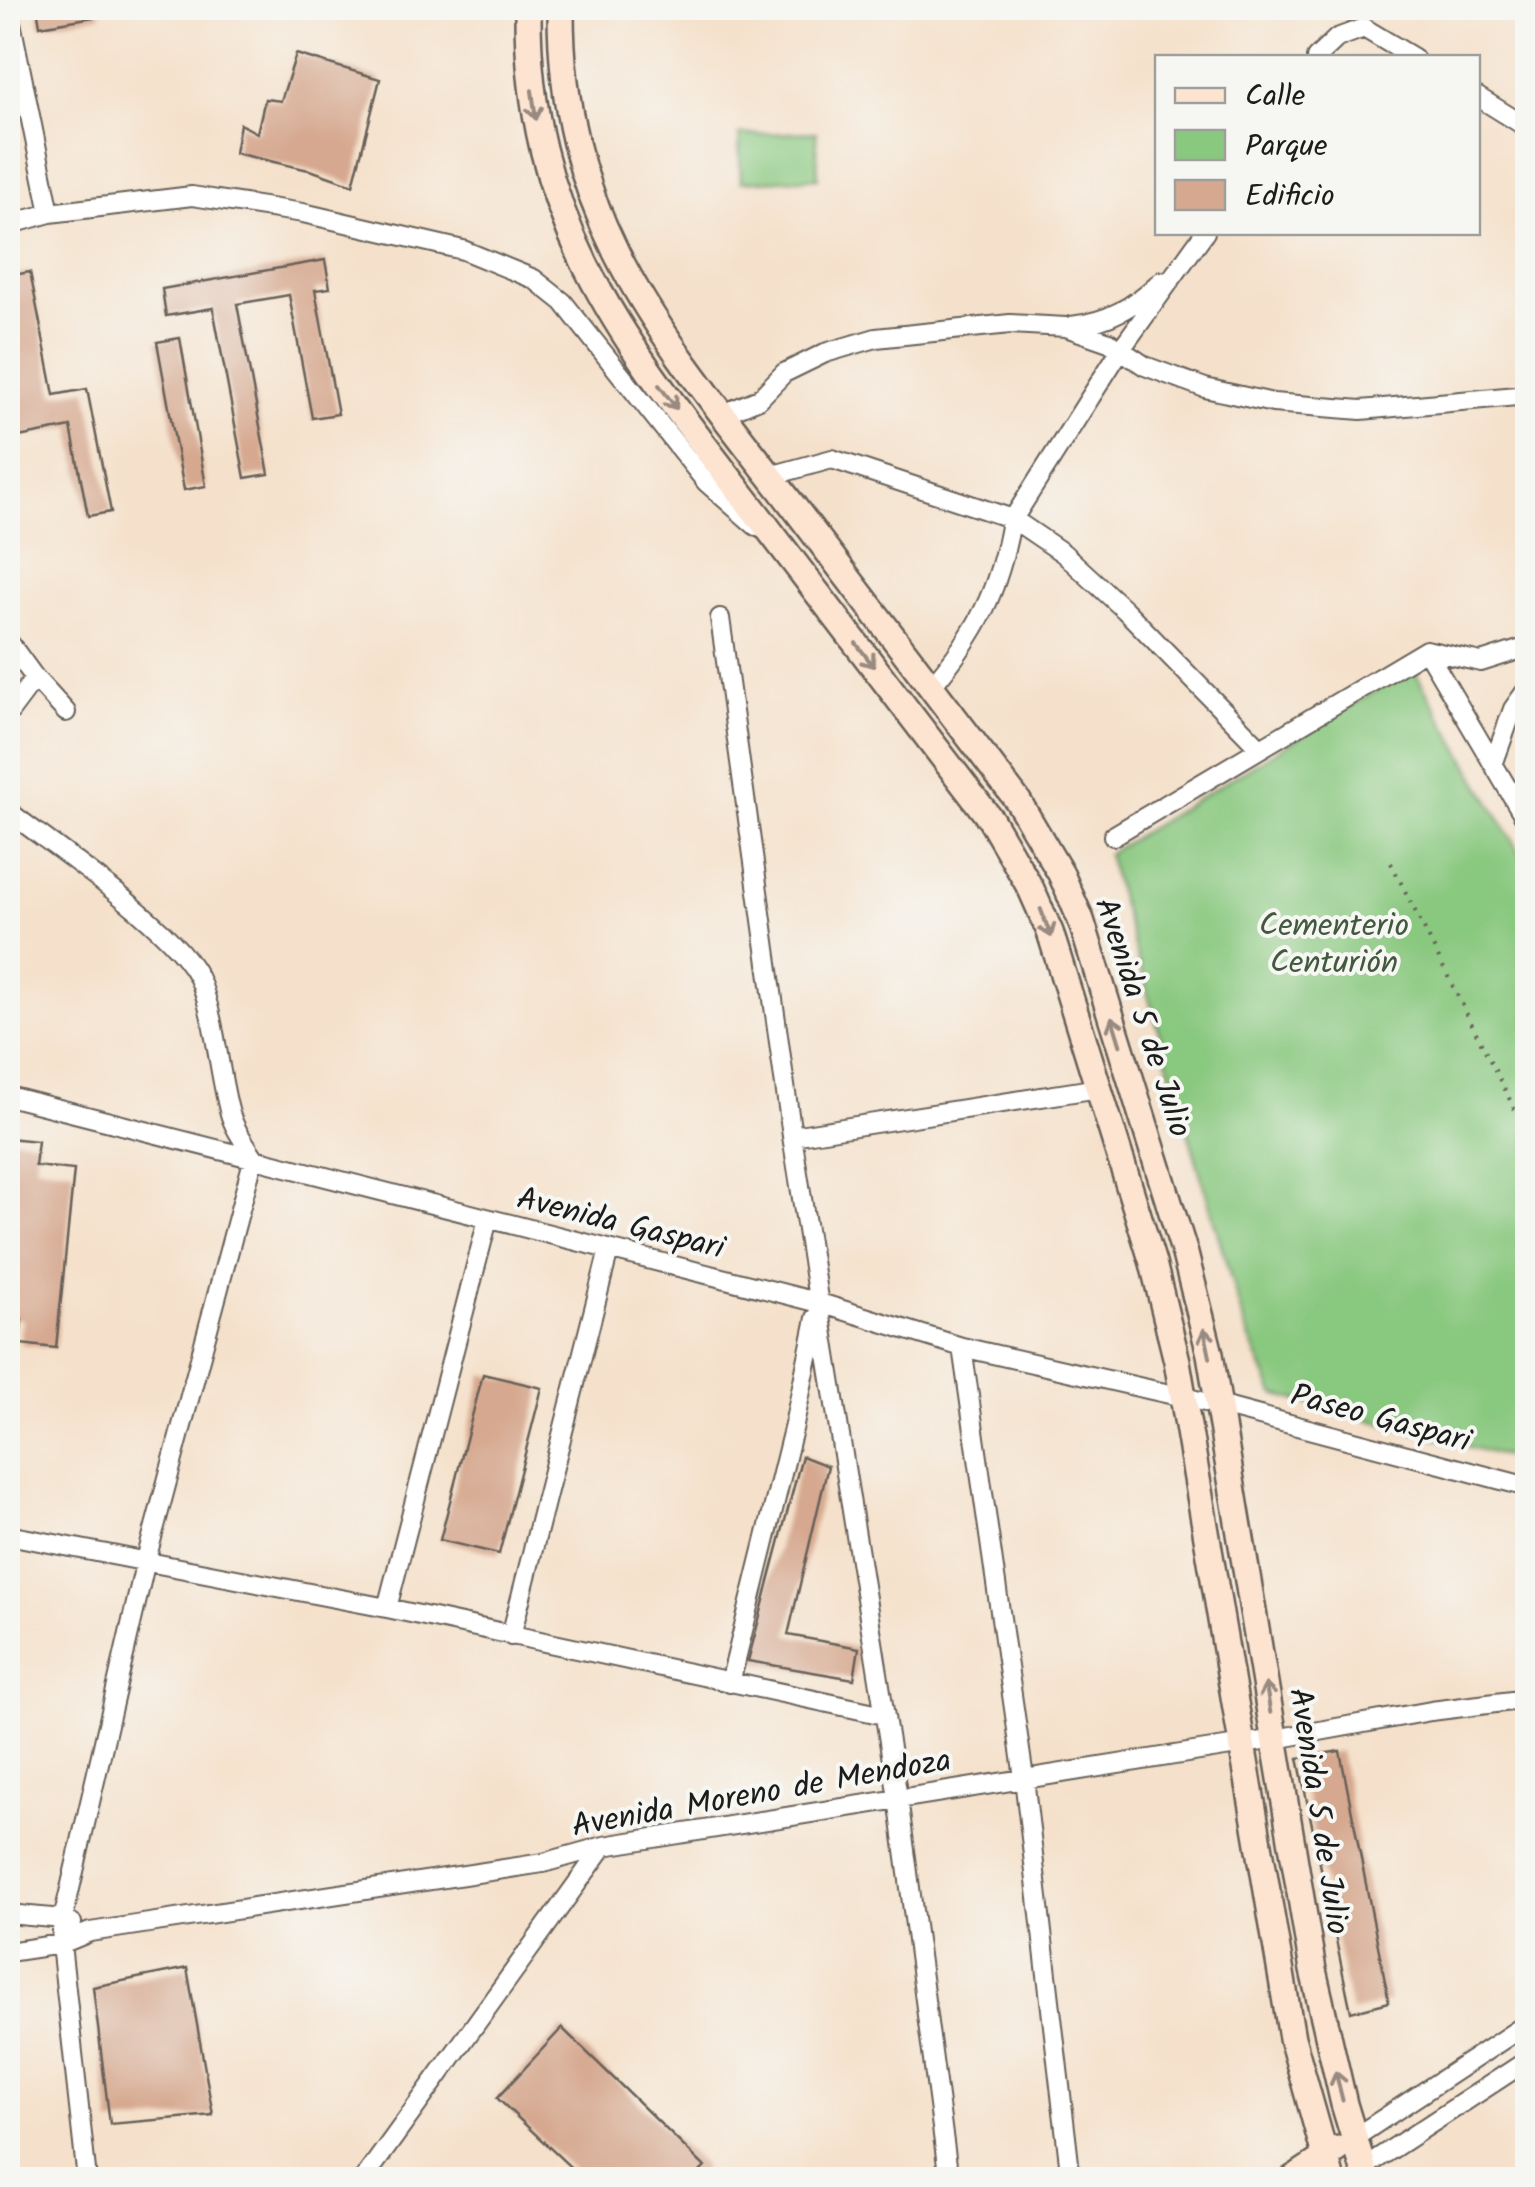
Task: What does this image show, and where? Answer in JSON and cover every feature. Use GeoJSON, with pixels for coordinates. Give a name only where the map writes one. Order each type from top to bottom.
{"type":"FeatureCollection","features":[{"type":"Feature","properties":{"kind":"street"},"geometry":{"type":"LineString","coordinates":[[8,8],[50,213]]}},
{"type":"Feature","properties":{"kind":"street","name":"Avenida 5 de Julio"},"geometry":{"type":"LineString","coordinates":[[528,8],[535,114],[556,197],[577,252],[626,339],[990,820],[1017,862],[1050,932],[1165,1307],[1292,2038],[1328,2168]]}},
{"type":"Feature","properties":{"kind":"street","name":"Avenida 5 de Julio"},"geometry":{"type":"LineString","coordinates":[[561,8],[568,108],[597,214],[638,296],[723,414],[1018,800],[1072,896],[1185,1254],[1210,1354],[1325,2032],[1354,2138],[1359,2176]]}},
{"type":"Feature","properties":{"kind":"street"},"geometry":{"type":"LineString","coordinates":[[1319,55],[1337,38],[1364,28],[1409,55]]}},
{"type":"Feature","properties":{"kind":"street"},"geometry":{"type":"LineString","coordinates":[[1480,98],[1528,128]]}},
{"type":"Feature","properties":{"kind":"street"},"geometry":{"type":"LineString","coordinates":[[8,225],[50,213],[192,196],[303,213],[463,250],[534,278],[563,302],[706,482],[787,553]]}},
{"type":"Feature","properties":{"kind":"street"},"geometry":{"type":"LineString","coordinates":[[931,687],[965,647],[984,612],[1004,560],[1012,520],[1121,349],[1203,235]]}},
{"type":"Feature","properties":{"kind":"street"},"geometry":{"type":"LineString","coordinates":[[723,414],[760,398],[784,373],[825,353],[876,338],[1010,324],[1066,327],[1100,323],[1126,310],[1191,253]]}},
{"type":"Feature","properties":{"kind":"street"},"geometry":{"type":"LineString","coordinates":[[1066,327],[1110,342],[1145,366],[1205,388],[1274,402],[1362,410],[1528,395]]}},
{"type":"Feature","properties":{"kind":"street"},"geometry":{"type":"LineString","coordinates":[[770,476],[832,459],[1012,520],[1063,553],[1126,610],[1260,748]]}},
{"type":"Feature","properties":{"kind":"street"},"geometry":{"type":"LineString","coordinates":[[720,618],[792,1136],[898,1798],[949,2180]]}},
{"type":"Feature","properties":{"kind":"street"},"geometry":{"type":"LineString","coordinates":[[8,641],[66,712]]}},
{"type":"Feature","properties":{"kind":"street"},"geometry":{"type":"LineString","coordinates":[[1113,836],[1426,650],[1481,662],[1528,647]]}},
{"type":"Feature","properties":{"kind":"street"},"geometry":{"type":"LineString","coordinates":[[1426,650],[1528,823]]}},
{"type":"Feature","properties":{"kind":"street"},"geometry":{"type":"LineString","coordinates":[[8,714],[35,678]]}},
{"type":"Feature","properties":{"kind":"street"},"geometry":{"type":"LineString","coordinates":[[1494,762],[1513,709],[1528,688]]}},
{"type":"Feature","properties":{"kind":"street"},"geometry":{"type":"LineString","coordinates":[[8,811],[178,947],[199,977],[212,1018],[229,1112],[254,1157],[146,1560],[63,1919],[62,1944],[87,2180]]}},
{"type":"Feature","properties":{"kind":"street"},"geometry":{"type":"LineString","coordinates":[[792,1136],[1099,1088]]}},
{"type":"Feature","properties":{"kind":"street","name":"Avenida Gaspari"},"geometry":{"type":"LineString","coordinates":[[8,1096],[820,1303],[962,1347],[1218,1405]]}},
{"type":"Feature","properties":{"kind":"street"},"geometry":{"type":"LineString","coordinates":[[387,1608],[488,1219]]}},
{"type":"Feature","properties":{"kind":"street"},"geometry":{"type":"LineString","coordinates":[[511,1636],[609,1250]]}},
{"type":"Feature","properties":{"kind":"street"},"geometry":{"type":"LineString","coordinates":[[730,1683],[820,1303]]}},
{"type":"Feature","properties":{"kind":"street"},"geometry":{"type":"LineString","coordinates":[[962,1347],[1024,1778],[1071,2180]]}},
{"type":"Feature","properties":{"kind":"street","name":"Paseo Gaspari"},"geometry":{"type":"LineString","coordinates":[[1218,1405],[1528,1487]]}},
{"type":"Feature","properties":{"kind":"street"},"geometry":{"type":"LineString","coordinates":[[8,1536],[387,1608],[884,1714]]}},
{"type":"Feature","properties":{"kind":"street","name":"Avenida Moreno de Mendoza"},"geometry":{"type":"LineString","coordinates":[[8,1952],[62,1944],[90,1932],[542,1864],[604,1846],[1431,1711],[1528,1699]]}},
{"type":"Feature","properties":{"kind":"street"},"geometry":{"type":"LineString","coordinates":[[363,2180],[604,1846]]}},
{"type":"Feature","properties":{"kind":"street"},"geometry":{"type":"LineString","coordinates":[[8,1914],[63,1919],[90,1932]]}},
{"type":"Feature","properties":{"kind":"street"},"geometry":{"type":"LineString","coordinates":[[1291,2180],[1328,2168],[1354,2138],[1528,2024]]}},
{"type":"Feature","properties":{"kind":"street"},"geometry":{"type":"LineString","coordinates":[[1359,2176],[1528,2060]]}},
{"type":"Feature","properties":{"kind":"path"},"geometry":{"type":"LineString","coordinates":[[1391,863],[1528,1136]]}},
{"type":"Feature","properties":{"kind":"green space"},"geometry":{"type":"Polygon","coordinates":[[[816,132],[818,178],[741,182],[739,135],[816,132]]]}},
{"type":"Feature","properties":{"kind":"green space","name":"Cementerio Centurión"},"geometry":{"type":"Polygon","coordinates":[[[1413,668],[1527,866],[1528,1458],[1521,1461],[1274,1394],[1246,1330],[1107,854],[1413,668]]]}},
{"type":"Feature","properties":{"kind":"building"},"geometry":{"type":"Polygon","coordinates":[[[37,8],[100,8],[100,16],[40,26],[37,8]]]}},
{"type":"Feature","properties":{"kind":"building"},"geometry":{"type":"Polygon","coordinates":[[[296,54],[380,79],[353,185],[313,171],[235,153],[240,124],[257,133],[265,99],[281,101],[296,54]]]}},
{"type":"Feature","properties":{"kind":"building"},"geometry":{"type":"Polygon","coordinates":[[[325,260],[330,288],[315,290],[338,414],[312,418],[289,295],[237,304],[269,474],[245,478],[213,308],[166,316],[162,289],[325,260]]]}},
{"type":"Feature","properties":{"kind":"building"},"geometry":{"type":"Polygon","coordinates":[[[30,272],[54,395],[87,389],[111,512],[88,516],[71,427],[8,439],[8,276],[30,272]]]}},
{"type":"Feature","properties":{"kind":"building"},"geometry":{"type":"Polygon","coordinates":[[[180,338],[206,486],[184,490],[157,342],[180,338]]]}},
{"type":"Feature","properties":{"kind":"building"},"geometry":{"type":"Polygon","coordinates":[[[8,1138],[38,1141],[35,1166],[74,1170],[56,1348],[20,1344],[22,1319],[8,1318],[8,1138]]]}},
{"type":"Feature","properties":{"kind":"building"},"geometry":{"type":"Polygon","coordinates":[[[483,1374],[542,1388],[499,1554],[440,1540],[483,1374]]]}},
{"type":"Feature","properties":{"kind":"building"},"geometry":{"type":"Polygon","coordinates":[[[802,1456],[828,1466],[788,1635],[859,1648],[854,1679],[748,1661],[802,1456]]]}},
{"type":"Feature","properties":{"kind":"building"},"geometry":{"type":"Polygon","coordinates":[[[1340,1751],[1389,2002],[1351,2012],[1298,1758],[1340,1751]]]}},
{"type":"Feature","properties":{"kind":"building"},"geometry":{"type":"Polygon","coordinates":[[[187,1968],[213,2115],[110,2124],[93,1987],[187,1968]]]}},
{"type":"Feature","properties":{"kind":"building"},"geometry":{"type":"Polygon","coordinates":[[[562,2028],[705,2167],[692,2180],[584,2180],[497,2098],[562,2028]]]}}]}
